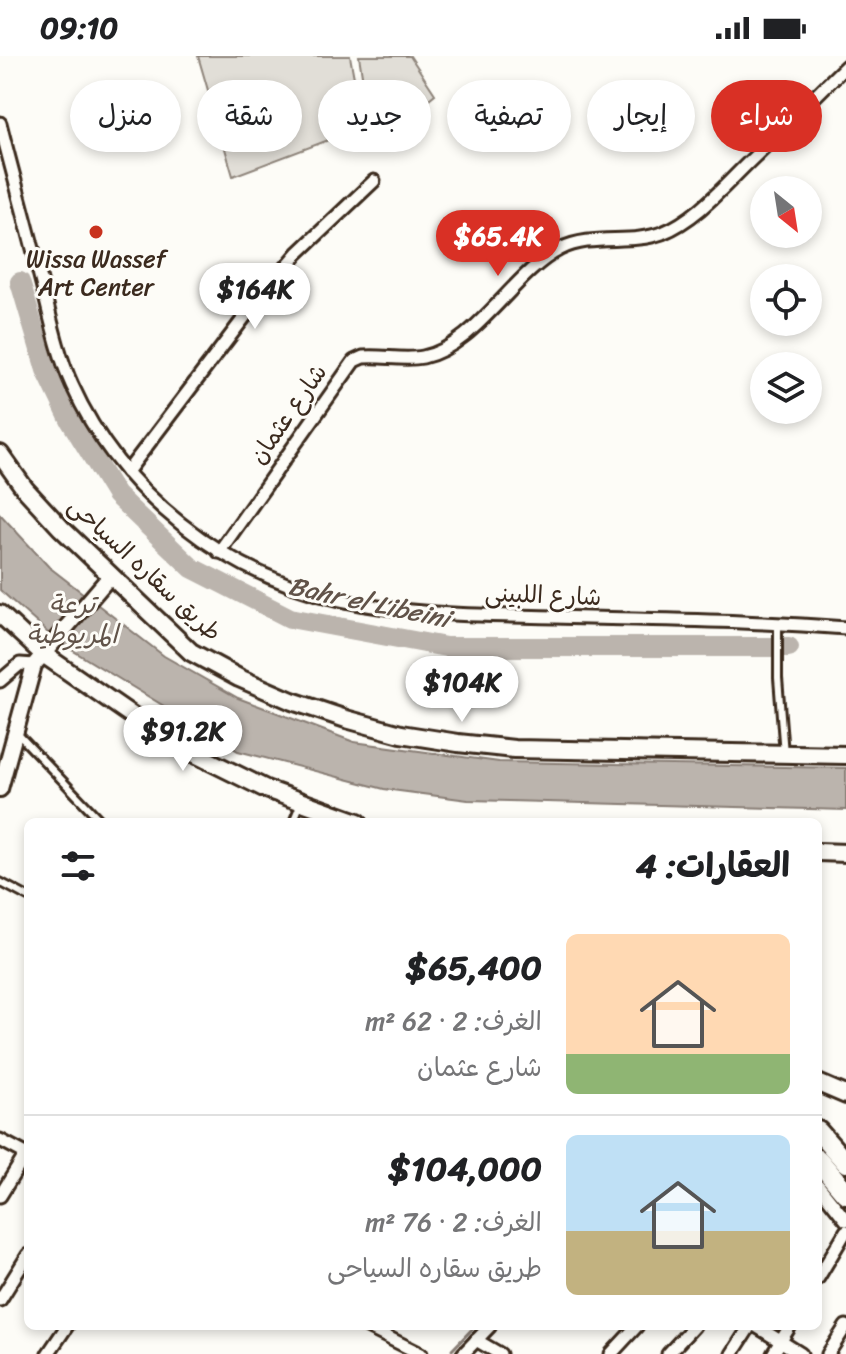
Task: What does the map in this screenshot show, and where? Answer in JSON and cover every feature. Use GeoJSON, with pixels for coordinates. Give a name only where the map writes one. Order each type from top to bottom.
{"type":"FeatureCollection","features":[{"type":"Feature","properties":{"kind":"highway"},"geometry":{"type":"LineString","coordinates":[[822,1165],[846,1193]]}},
{"type":"Feature","properties":{"kind":"main road","name":"طريق سقاره السياحى"},"geometry":{"type":"LineString","coordinates":[[0,454],[25,489],[107,580],[191,652],[239,678],[292,701],[401,734],[514,749],[846,755]]}},
{"type":"Feature","properties":{"kind":"main road"},"geometry":{"type":"LineString","coordinates":[[0,614],[44,654],[169,741],[217,767],[345,818]]}},
{"type":"Feature","properties":{"kind":"main road"},"geometry":{"type":"LineString","coordinates":[[822,860],[841,852]]}},
{"type":"Feature","properties":{"kind":"main road"},"geometry":{"type":"LineString","coordinates":[[822,1085],[846,1095]]}},
{"type":"Feature","properties":{"kind":"main road"},"geometry":{"type":"LineString","coordinates":[[822,1136],[846,1163]]}},
{"type":"Feature","properties":{"kind":"street","name":"شارع عثمان"},"geometry":{"type":"LineString","coordinates":[[219,552],[354,361],[363,357],[421,358],[438,353],[453,344],[537,265],[561,249],[583,241],[644,238],[670,229],[712,199],[846,66]]}},
{"type":"Feature","properties":{"kind":"street","name":"شارع اللبينى"},"geometry":{"type":"LineString","coordinates":[[1,129],[63,362],[84,409],[127,472],[165,511],[219,552],[299,589],[341,600],[430,614],[777,629],[845,624]]}},
{"type":"Feature","properties":{"kind":"street"},"geometry":{"type":"LineString","coordinates":[[127,472],[253,306],[298,253],[374,181]]}},
{"type":"Feature","properties":{"kind":"street"},"geometry":{"type":"LineString","coordinates":[[0,789],[16,732],[44,654],[107,580]]}},
{"type":"Feature","properties":{"kind":"street"},"geometry":{"type":"LineString","coordinates":[[0,681],[20,664],[44,654]]}},
{"type":"Feature","properties":{"kind":"street"},"geometry":{"type":"LineString","coordinates":[[328,813],[337,818]]}},
{"type":"Feature","properties":{"kind":"street"},"geometry":{"type":"LineString","coordinates":[[0,1140],[24,1152]]}},
{"type":"Feature","properties":{"kind":"street"},"geometry":{"type":"LineString","coordinates":[[0,1196],[24,1159]]}},
{"type":"Feature","properties":{"kind":"street"},"geometry":{"type":"LineString","coordinates":[[822,1190],[846,1220]]}},
{"type":"Feature","properties":{"kind":"street"},"geometry":{"type":"LineString","coordinates":[[822,1271],[846,1231]]}},
{"type":"Feature","properties":{"kind":"street"},"geometry":{"type":"LineString","coordinates":[[0,1300],[24,1261]]}},
{"type":"Feature","properties":{"kind":"street"},"geometry":{"type":"LineString","coordinates":[[828,1354],[846,1326]]}},
{"type":"Feature","properties":{"kind":"street"},"geometry":{"type":"LineString","coordinates":[[48,1354],[64,1330]]}},
{"type":"Feature","properties":{"kind":"street"},"geometry":{"type":"LineString","coordinates":[[373,1330],[421,1354]]}},
{"type":"Feature","properties":{"kind":"street"},"geometry":{"type":"LineString","coordinates":[[463,1354],[486,1330]]}},
{"type":"Feature","properties":{"kind":"street"},"geometry":{"type":"LineString","coordinates":[[611,1354],[633,1330]]}},
{"type":"Feature","properties":{"kind":"street"},"geometry":{"type":"LineString","coordinates":[[668,1354],[690,1330]]}},
{"type":"Feature","properties":{"kind":"street"},"geometry":{"type":"LineString","coordinates":[[732,1354],[750,1330]]}},
{"type":"Feature","properties":{"kind":"street"},"geometry":{"type":"LineString","coordinates":[[760,1330],[801,1354]]}},
{"type":"Feature","properties":{"kind":"street"},"geometry":{"type":"LineString","coordinates":[[773,1354],[788,1330]]}},
{"type":"Feature","properties":{"kind":"street"},"geometry":{"type":"LineString","coordinates":[[476,1340],[500,1354]]}},
{"type":"Feature","properties":{"kind":"lane"},"geometry":{"type":"LineString","coordinates":[[777,629],[784,754]]}},
{"type":"Feature","properties":{"kind":"lane"},"geometry":{"type":"LineString","coordinates":[[16,732],[98,818]]}},
{"type":"Feature","properties":{"kind":"lane"},"geometry":{"type":"LineString","coordinates":[[295,818],[301,803]]}},
{"type":"Feature","properties":{"kind":"lane"},"geometry":{"type":"LineString","coordinates":[[0,882],[24,895]]}},
{"type":"Feature","properties":{"kind":"shaded area"},"geometry":{"type":"Polygon","coordinates":[[[198,56],[350,56],[354,80],[318,80],[318,144],[302,150],[302,80],[205,80],[198,56]]]}},
{"type":"Feature","properties":{"kind":"shaded area"},"geometry":{"type":"Polygon","coordinates":[[[359,56],[410,56],[426,80],[363,80],[359,56]]]}},
{"type":"Feature","properties":{"kind":"shaded area"},"geometry":{"type":"Polygon","coordinates":[[[226,152],[297,152],[233,176],[226,152]]]}},
{"type":"Feature","properties":{"kind":"water","name":"ترعة المريوطية"},"geometry":{"type":"Polygon","coordinates":[[[0,514],[49,567],[164,656],[238,698],[354,742],[499,762],[846,768],[846,810],[468,800],[384,789],[238,751],[57,641],[0,590],[0,514]]]}},
{"type":"Feature","properties":{"kind":"waterway","name":"Bahr el Libeini"},"geometry":{"type":"LineString","coordinates":[[20,282],[46,370],[70,420],[116,495],[192,568],[290,618],[446,647],[789,647]]}},
{"type":"Feature","properties":{"kind":"waterway"},"geometry":{"type":"LineString","coordinates":[[452,1350],[471,1330]]}},
{"type":"Feature","properties":{"kind":"place","name":"Wissa Wassef Art Center"},"geometry":{"type":"Point","coordinates":[96,232]}}]}
